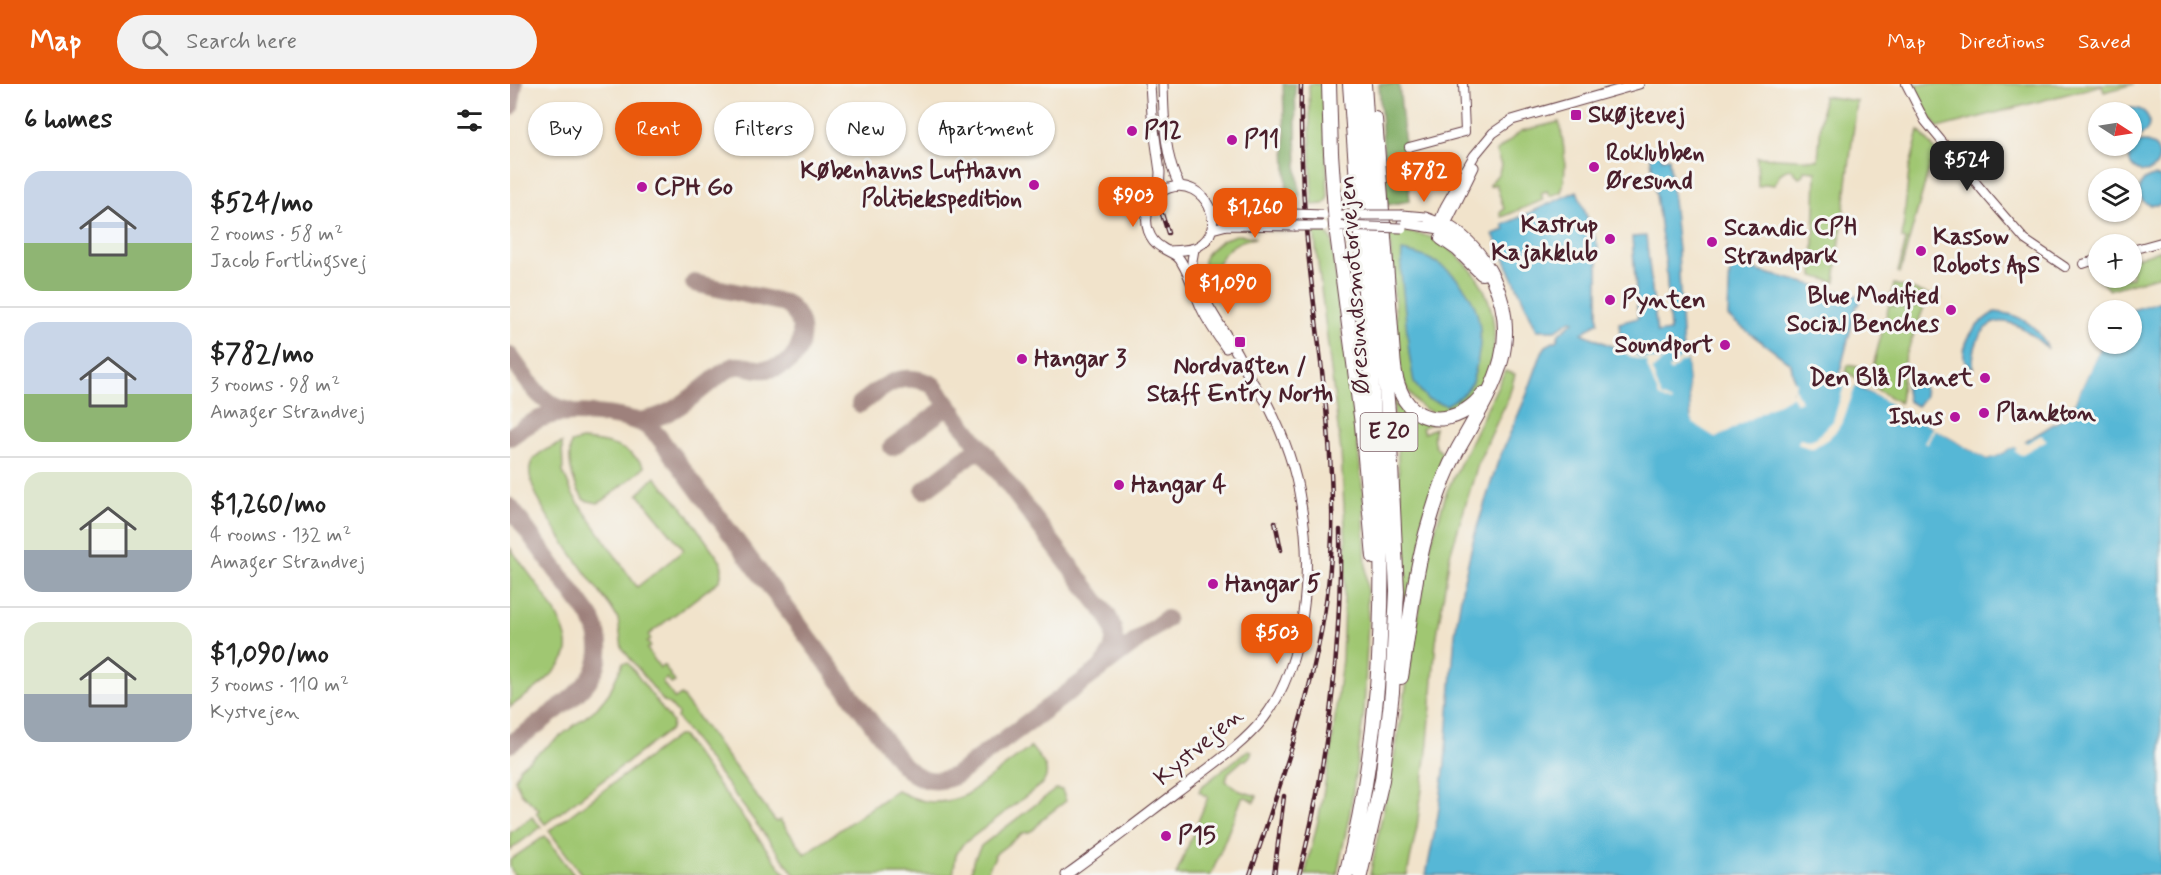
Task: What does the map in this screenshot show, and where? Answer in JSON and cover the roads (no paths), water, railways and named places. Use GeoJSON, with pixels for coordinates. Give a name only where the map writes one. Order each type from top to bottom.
{"type":"FeatureCollection","features":[{"type":"Feature","properties":{"kind":"highway"},"geometry":{"type":"LineString","coordinates":[[1329,84],[1333,220],[1362,424],[1375,565],[1373,730]]}},
{"type":"Feature","properties":{"kind":"highway","name":"Øresundsmotorvejen"},"geometry":{"type":"LineString","coordinates":[[1346,875],[1361,807],[1373,730],[1382,629],[1381,521],[1350,84]]}},
{"type":"Feature","properties":{"kind":"highway","name":"Øresundsmotorvejen"},"geometry":{"type":"LineString","coordinates":[[1360,875],[1382,780],[1395,647],[1396,540],[1364,84]]}},
{"type":"Feature","properties":{"kind":"highway"},"geometry":{"type":"LineString","coordinates":[[1373,84],[1396,380],[1404,399],[1411,407],[1423,415],[1442,419],[1461,415],[1480,399],[1494,368],[1499,333],[1496,306],[1485,279],[1442,229]]}},
{"type":"Feature","properties":{"kind":"highway"},"geometry":{"type":"LineString","coordinates":[[1382,780],[1419,565],[1430,520],[1447,470],[1495,383],[1504,351],[1504,314],[1494,282],[1468,242],[1459,233],[1442,229]]}},
{"type":"Feature","properties":{"kind":"street"},"geometry":{"type":"LineString","coordinates":[[1150,84],[1160,172],[1159,193]]}},
{"type":"Feature","properties":{"kind":"street"},"geometry":{"type":"LineString","coordinates":[[1163,84],[1170,162],[1173,174],[1180,186]]}},
{"type":"Feature","properties":{"kind":"street"},"geometry":{"type":"LineString","coordinates":[[1409,147],[1465,132],[1463,84]]}},
{"type":"Feature","properties":{"kind":"street"},"geometry":{"type":"LineString","coordinates":[[1442,229],[1472,169],[1488,147],[1509,129],[1533,114],[1619,87],[1639,84]]}},
{"type":"Feature","properties":{"kind":"street"},"geometry":{"type":"LineString","coordinates":[[1906,84],[1925,121],[2010,223],[2025,240],[2065,267]]}},
{"type":"Feature","properties":{"kind":"street"},"geometry":{"type":"LineString","coordinates":[[1180,186],[1200,193],[1211,210],[1212,229],[1204,241],[1194,248],[1170,251],[1154,242],[1147,227],[1146,215],[1159,193],[1180,186]]}},
{"type":"Feature","properties":{"kind":"street"},"geometry":{"type":"LineString","coordinates":[[1211,210],[1229,214],[1294,214],[1368,226],[1425,217],[1442,229]]}},
{"type":"Feature","properties":{"kind":"street"},"geometry":{"type":"LineString","coordinates":[[1212,229],[1227,225],[1294,226],[1333,220],[1402,222],[1424,230],[1442,229]]}},
{"type":"Feature","properties":{"kind":"street"},"geometry":{"type":"LineString","coordinates":[[2142,247],[2161,242]]}},
{"type":"Feature","properties":{"kind":"street","name":"Kystvejen"},"geometry":{"type":"LineString","coordinates":[[1066,875],[1243,740],[1276,700],[1292,663],[1301,621],[1306,541],[1294,473],[1278,426],[1267,404],[1214,317],[1201,290],[1192,263],[1194,248]]}},
{"type":"Feature","properties":{"kind":"street","name":"Kystvejen"},"geometry":{"type":"LineString","coordinates":[[1170,251],[1179,256],[1200,307],[1237,363],[1245,370]]}},
{"type":"Feature","properties":{"kind":"street"},"geometry":{"type":"LineString","coordinates":[[2083,264],[2088,262]]}},
{"type":"Feature","properties":{"kind":"water"},"geometry":{"type":"Polygon","coordinates":[[[2142,111],[2148,116],[2149,122],[2142,134],[2142,111]]]}},
{"type":"Feature","properties":{"kind":"water"},"geometry":{"type":"Polygon","coordinates":[[[2142,142],[2150,143],[2158,151],[2158,163],[2150,171],[2142,172],[2142,168],[2135,168],[2130,163],[2129,156],[2142,156],[2142,142]]]}},
{"type":"Feature","properties":{"kind":"water"},"geometry":{"type":"Polygon","coordinates":[[[1660,151],[1662,159],[1669,158],[1678,251],[1683,355],[1687,360],[1691,417],[1716,437],[1791,394],[1795,387],[1791,364],[1728,317],[1730,264],[1861,297],[1839,375],[1844,377],[1846,374],[1855,386],[1883,399],[1987,459],[2016,448],[2069,414],[2097,354],[2142,354],[2142,307],[2161,301],[2161,875],[1426,875],[1445,764],[1455,634],[1474,537],[1498,461],[1527,394],[1542,352],[1546,346],[1557,340],[1559,334],[1574,321],[1571,320],[1556,330],[1537,330],[1493,234],[1505,230],[1503,225],[1577,191],[1598,246],[1598,322],[1582,333],[1618,349],[1621,345],[1619,323],[1638,318],[1632,237],[1646,236],[1657,333],[1670,331],[1666,267],[1650,152],[1660,151]]]}},
{"type":"Feature","properties":{"kind":"water"},"geometry":{"type":"Polygon","coordinates":[[[2155,176],[2161,178],[2161,204],[2153,205],[2142,199],[2142,183],[2147,178],[2155,176]]]}},
{"type":"Feature","properties":{"kind":"water"},"geometry":{"type":"Polygon","coordinates":[[[1402,251],[1438,264],[1453,275],[1473,303],[1478,320],[1480,338],[1478,358],[1470,387],[1446,405],[1427,399],[1414,383],[1401,271],[1402,251]]]}},
{"type":"Feature","properties":{"kind":"water"},"geometry":{"type":"Polygon","coordinates":[[[1995,312],[2012,315],[2027,322],[2034,327],[2048,349],[2018,326],[2003,322],[1994,323],[1987,327],[1977,342],[1973,369],[1964,359],[1966,344],[1978,325],[1995,312]]]}},
{"type":"Feature","properties":{"kind":"water"},"geometry":{"type":"Polygon","coordinates":[[[1909,375],[1923,386],[1925,397],[1917,406],[1908,401],[1906,384],[1909,375]]]}},
{"type":"Feature","properties":{"kind":"railway"},"geometry":{"type":"LineString","coordinates":[[1250,875],[1291,750],[1314,666],[1329,580],[1332,536],[1329,436],[1304,200],[1301,84]]}},
{"type":"Feature","properties":{"kind":"railway"},"geometry":{"type":"LineString","coordinates":[[1162,214],[1168,233]]}},
{"type":"Feature","properties":{"kind":"railway"},"geometry":{"type":"LineString","coordinates":[[1275,522],[1281,550]]}},
{"type":"Feature","properties":{"kind":"railway"},"geometry":{"type":"LineString","coordinates":[[1299,875],[1318,790],[1331,704],[1339,617],[1340,530]]}},
{"type":"Feature","properties":{"kind":"railway"},"geometry":{"type":"LineString","coordinates":[[1274,875],[1284,796]]}},
{"type":"Feature","properties":{"kind":"place","name":"Skøjtevej"},"geometry":{"type":"Point","coordinates":[1576,115]}},
{"type":"Feature","properties":{"kind":"place","name":"P12"},"geometry":{"type":"Point","coordinates":[1132,131]}},
{"type":"Feature","properties":{"kind":"place","name":"P11"},"geometry":{"type":"Point","coordinates":[1232,140]}},
{"type":"Feature","properties":{"kind":"place","name":"Roklubben Øresund"},"geometry":{"type":"Point","coordinates":[1594,167]}},
{"type":"Feature","properties":{"kind":"place","name":"Københavns Lufthavn Politiekspedition"},"geometry":{"type":"Point","coordinates":[1034,185]}},
{"type":"Feature","properties":{"kind":"place","name":"CPH Go"},"geometry":{"type":"Point","coordinates":[642,187]}},
{"type":"Feature","properties":{"kind":"place","name":"Kastrup Kajakklub"},"geometry":{"type":"Point","coordinates":[1610,239]}},
{"type":"Feature","properties":{"kind":"place","name":"Scandic CPH Strandpark"},"geometry":{"type":"Point","coordinates":[1712,242]}},
{"type":"Feature","properties":{"kind":"place","name":"Kassow Robots ApS"},"geometry":{"type":"Point","coordinates":[1921,251]}},
{"type":"Feature","properties":{"kind":"place","name":"Pynten"},"geometry":{"type":"Point","coordinates":[1610,300]}},
{"type":"Feature","properties":{"kind":"place","name":"Blue Modified Social Benches"},"geometry":{"type":"Point","coordinates":[1951,310]}},
{"type":"Feature","properties":{"kind":"place","name":"Nordvagten / Staff Entry North"},"geometry":{"type":"Point","coordinates":[1240,342]}},
{"type":"Feature","properties":{"kind":"place","name":"Soundport"},"geometry":{"type":"Point","coordinates":[1725,345]}},
{"type":"Feature","properties":{"kind":"place","name":"Hangar 3"},"geometry":{"type":"Point","coordinates":[1022,359]}},
{"type":"Feature","properties":{"kind":"place","name":"Den Blå Planet"},"geometry":{"type":"Point","coordinates":[1985,378]}},
{"type":"Feature","properties":{"kind":"place","name":"Plankton"},"geometry":{"type":"Point","coordinates":[1984,413]}},
{"type":"Feature","properties":{"kind":"place","name":"Ishus"},"geometry":{"type":"Point","coordinates":[1955,417]}},
{"type":"Feature","properties":{"kind":"place","name":"Hangar 4"},"geometry":{"type":"Point","coordinates":[1119,485]}},
{"type":"Feature","properties":{"kind":"place","name":"Hangar 5"},"geometry":{"type":"Point","coordinates":[1213,584]}},
{"type":"Feature","properties":{"kind":"place","name":"P15"},"geometry":{"type":"Point","coordinates":[1166,836]}}]}
